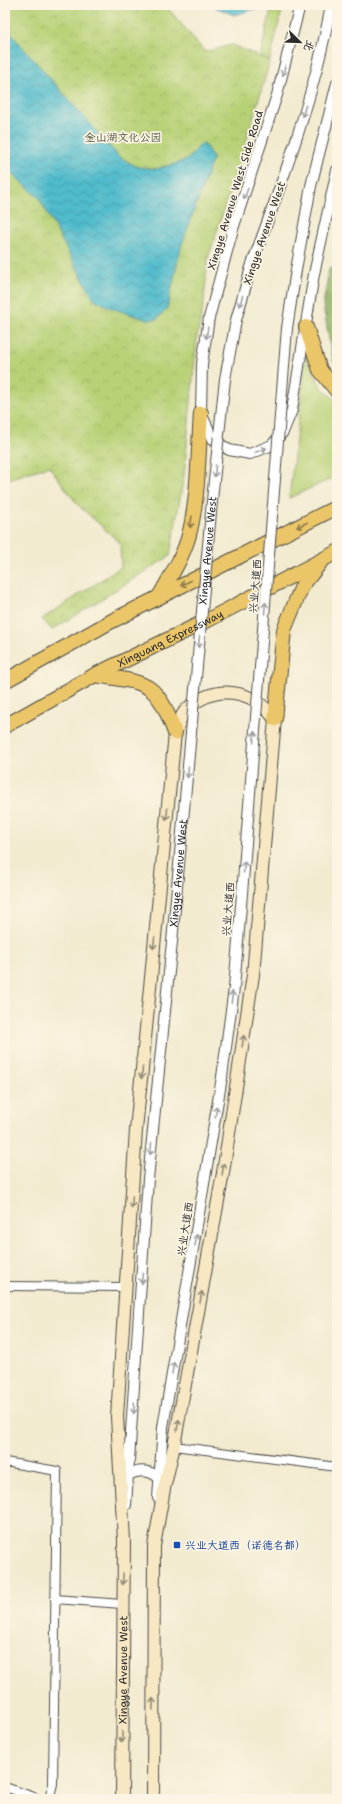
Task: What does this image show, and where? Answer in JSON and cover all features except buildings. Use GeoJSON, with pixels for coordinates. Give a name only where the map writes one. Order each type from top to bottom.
{"type":"FeatureCollection","features":[{"type":"Feature","properties":{"kind":"highway"},"geometry":{"type":"LineString","coordinates":[[306,328],[320,370],[337,391]]}},
{"type":"Feature","properties":{"kind":"highway"},"geometry":{"type":"LineString","coordinates":[[158,597],[180,560],[189,534],[195,499],[201,413]]}},
{"type":"Feature","properties":{"kind":"highway"},"geometry":{"type":"LineString","coordinates":[[5,681],[110,622],[337,507]]}},
{"type":"Feature","properties":{"kind":"highway","name":"Xinguang Expressway"},"geometry":{"type":"LineString","coordinates":[[5,726],[95,675],[208,620],[337,552]]}},
{"type":"Feature","properties":{"kind":"highway"},"geometry":{"type":"LineString","coordinates":[[275,719],[284,630],[302,586],[323,559]]}},
{"type":"Feature","properties":{"kind":"highway"},"geometry":{"type":"LineString","coordinates":[[95,675],[134,681],[146,686],[157,694],[166,710],[175,733]]}},
{"type":"Feature","properties":{"kind":"main road","name":"Xingye Avenue West"},"geometry":{"type":"LineString","coordinates":[[122,1799],[122,1604],[124,1540],[117,1416],[136,1130],[175,733],[184,712],[198,701],[212,695],[233,692],[250,697],[266,707],[275,719]]}},
{"type":"Feature","properties":{"kind":"main road"},"geometry":{"type":"LineString","coordinates":[[153,1799],[154,1546],[164,1489],[174,1446],[223,1173],[253,975],[275,719]]}},
{"type":"Feature","properties":{"kind":"street","name":"Xingye Avenue West Side Road"},"geometry":{"type":"LineString","coordinates":[[300,5],[277,95],[246,194],[233,230],[209,318],[202,364],[201,413],[213,439],[229,450],[250,454],[272,445],[283,432],[292,410],[314,274],[337,170]]}},
{"type":"Feature","properties":{"kind":"street","name":"Xingye Avenue West"},"geometry":{"type":"LineString","coordinates":[[128,1475],[148,1179],[225,379],[236,320],[252,264],[286,171],[314,76],[331,5]]}},
{"type":"Feature","properties":{"kind":"street","name":"兴业大道西"},"geometry":{"type":"LineString","coordinates":[[154,1546],[163,1427],[222,1077],[234,988],[288,328],[296,270],[311,186],[337,83]]}},
{"type":"Feature","properties":{"kind":"street"},"geometry":{"type":"LineString","coordinates":[[5,1286],[126,1287]]}},
{"type":"Feature","properties":{"kind":"street"},"geometry":{"type":"LineString","coordinates":[[174,1446],[337,1467]]}},
{"type":"Feature","properties":{"kind":"street"},"geometry":{"type":"LineString","coordinates":[[5,1462],[57,1471],[53,1784],[49,1799]]}},
{"type":"Feature","properties":{"kind":"street"},"geometry":{"type":"LineString","coordinates":[[124,1540],[128,1475],[137,1470],[152,1472],[159,1478]]}},
{"type":"Feature","properties":{"kind":"street"},"geometry":{"type":"LineString","coordinates":[[56,1599],[122,1604]]}},
{"type":"Feature","properties":{"kind":"street"},"geometry":{"type":"LineString","coordinates":[[5,1787],[40,1799]]}},
{"type":"Feature","properties":{"kind":"green space","name":"金山湖文化公园"},"geometry":{"type":"Polygon","coordinates":[[[5,5],[165,5],[205,52],[232,45],[270,61],[241,159],[208,258],[204,301],[197,338],[184,475],[170,556],[52,630],[42,619],[121,567],[120,543],[77,504],[49,466],[5,480],[5,5]]]}},
{"type":"Feature","properties":{"kind":"green space"},"geometry":{"type":"Polygon","coordinates":[[[272,5],[283,5],[270,61],[260,57],[272,5]]]}},
{"type":"Feature","properties":{"kind":"green space"},"geometry":{"type":"Polygon","coordinates":[[[337,266],[337,368],[333,361],[323,305],[329,269],[337,266]]]}},
{"type":"Feature","properties":{"kind":"green space"},"geometry":{"type":"Polygon","coordinates":[[[306,355],[321,387],[337,401],[337,476],[289,498],[306,355]]]}},
{"type":"Feature","properties":{"kind":"water"},"geometry":{"type":"Polygon","coordinates":[[[210,5],[260,5],[259,8],[234,15],[210,5]]]}},
{"type":"Feature","properties":{"kind":"water"},"geometry":{"type":"Polygon","coordinates":[[[5,27],[119,157],[138,167],[157,169],[187,160],[203,142],[213,158],[181,247],[167,309],[157,319],[148,320],[111,308],[93,298],[39,198],[5,167],[5,27]]]}},
{"type":"Feature","properties":{"kind":"place","name":"兴业大道西（诺德名都）"},"geometry":{"type":"Point","coordinates":[177,1545]}}]}
